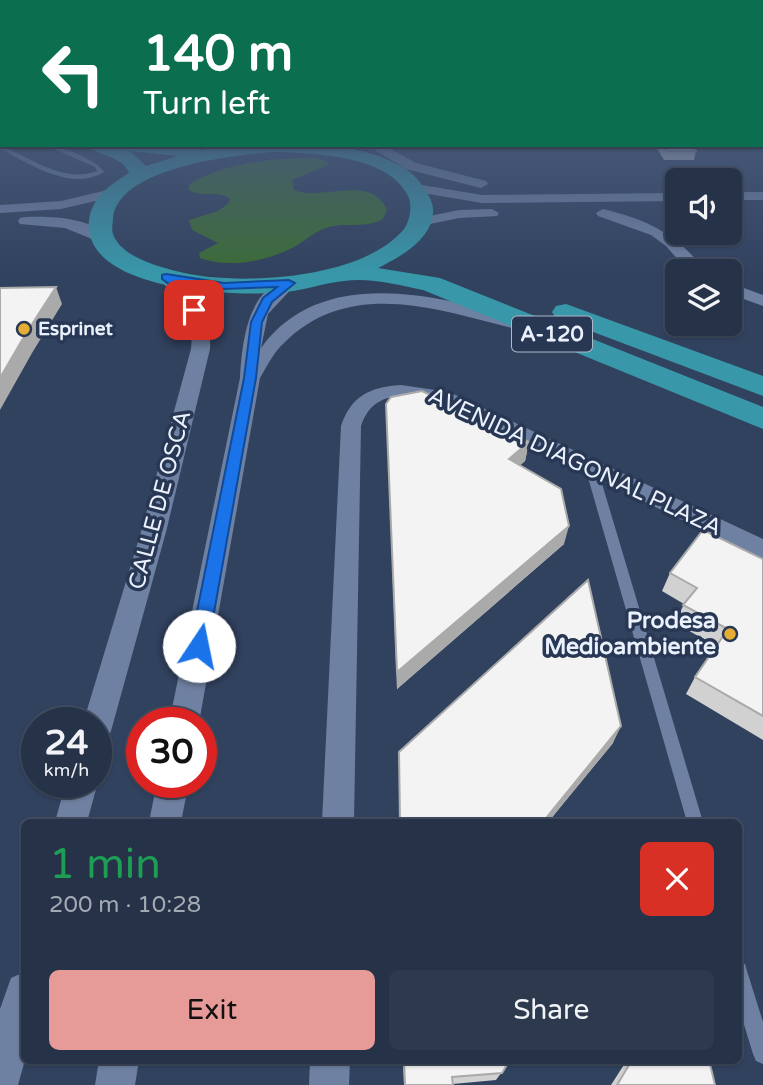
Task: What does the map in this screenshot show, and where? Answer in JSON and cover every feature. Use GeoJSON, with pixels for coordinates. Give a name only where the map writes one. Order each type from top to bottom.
{"type":"FeatureCollection","features":[{"type":"Feature","properties":{"kind":"main road"},"geometry":{"type":"LineString","coordinates":[[102,238],[98,222],[103,207],[116,192],[146,174]]}},
{"type":"Feature","properties":{"kind":"main road"},"geometry":{"type":"LineString","coordinates":[[398,174],[416,188],[422,205],[415,229]]}},
{"type":"Feature","properties":{"kind":"main road","name":"A-120"},"geometry":{"type":"LineString","coordinates":[[336,274],[391,251],[415,229],[422,253],[437,262],[763,387]]}},
{"type":"Feature","properties":{"kind":"main road","name":"A-120"},"geometry":{"type":"LineString","coordinates":[[102,238],[114,253],[136,267],[166,277],[224,286],[289,283],[336,274],[358,273],[417,280],[763,419]]}},
{"type":"Feature","properties":{"kind":"street"},"geometry":{"type":"LineString","coordinates":[[438,174],[568,197]]}},
{"type":"Feature","properties":{"kind":"street"},"geometry":{"type":"LineString","coordinates":[[416,188],[482,198],[665,197]]}},
{"type":"Feature","properties":{"kind":"street"},"geometry":{"type":"LineString","coordinates":[[0,209],[61,205],[116,192]]}},
{"type":"Feature","properties":{"kind":"street"},"geometry":{"type":"LineString","coordinates":[[742,196],[763,196]]}},
{"type":"Feature","properties":{"kind":"street"},"geometry":{"type":"LineString","coordinates":[[415,229],[475,213],[665,213]]}},
{"type":"Feature","properties":{"kind":"street"},"geometry":{"type":"LineString","coordinates":[[603,213],[665,235]]}},
{"type":"Feature","properties":{"kind":"street"},"geometry":{"type":"LineString","coordinates":[[0,223],[60,222],[86,228],[102,238]]}},
{"type":"Feature","properties":{"kind":"street","name":"CALLE DE OSCA"},"geometry":{"type":"LineString","coordinates":[[103,707],[180,431],[200,347],[201,329],[198,317],[177,284],[166,277]]}},
{"type":"Feature","properties":{"kind":"street"},"geometry":{"type":"LineString","coordinates":[[187,707],[250,378],[251,350],[259,313],[267,300],[289,283]]}},
{"type":"Feature","properties":{"kind":"street"},"geometry":{"type":"LineString","coordinates":[[742,292],[763,300]]}},
{"type":"Feature","properties":{"kind":"street"},"geometry":{"type":"LineString","coordinates":[[250,378],[276,341],[289,330],[330,307],[361,299],[411,297],[439,301],[573,343]]}},
{"type":"Feature","properties":{"kind":"street","name":"AVENIDA DIAGONAL PLAZA"},"geometry":{"type":"LineString","coordinates":[[338,819],[351,426],[359,405],[384,392],[419,390],[442,396],[763,550]]}},
{"type":"Feature","properties":{"kind":"street"},"geometry":{"type":"LineString","coordinates":[[72,819],[78,798]]}},
{"type":"Feature","properties":{"kind":"street"},"geometry":{"type":"LineString","coordinates":[[166,819],[170,798]]}},
{"type":"Feature","properties":{"kind":"street"},"geometry":{"type":"LineString","coordinates":[[0,1080],[21,1002]]}},
{"type":"Feature","properties":{"kind":"street"},"geometry":{"type":"LineString","coordinates":[[115,1085],[118,1064]]}},
{"type":"Feature","properties":{"kind":"street"},"geometry":{"type":"LineString","coordinates":[[329,1085],[330,1064]]}},
{"type":"Feature","properties":{"kind":"lane"},"geometry":{"type":"LineString","coordinates":[[61,174],[84,178],[96,174]]}},
{"type":"Feature","properties":{"kind":"lane"},"geometry":{"type":"LineString","coordinates":[[591,467],[694,819]]}},
{"type":"Feature","properties":{"kind":"lane"},"geometry":{"type":"LineString","coordinates":[[742,984],[763,1054]]}},
{"type":"Feature","properties":{"kind":"green space"},"geometry":{"type":"Polygon","coordinates":[[[211,174],[307,174],[292,180],[294,190],[305,193],[370,193],[380,199],[387,210],[383,219],[376,222],[325,228],[274,256],[237,263],[212,261],[200,258],[199,253],[218,243],[192,230],[189,220],[218,211],[229,203],[230,199],[188,189],[190,184],[211,174]]]}},
{"type":"Feature","properties":{"kind":"building"},"geometry":{"type":"Polygon","coordinates":[[[56,287],[25,335],[0,378],[0,288],[56,287]]]}},
{"type":"Feature","properties":{"kind":"building"},"geometry":{"type":"Polygon","coordinates":[[[422,391],[529,442],[509,459],[561,489],[569,526],[397,672],[386,404],[391,397],[422,391]]]}},
{"type":"Feature","properties":{"kind":"building","name":"Prodesa Medioambiente"},"geometry":{"type":"Polygon","coordinates":[[[703,530],[763,559],[763,716],[695,677],[728,629],[683,605],[697,588],[670,573],[703,530]]]}},
{"type":"Feature","properties":{"kind":"building"},"geometry":{"type":"Polygon","coordinates":[[[588,580],[621,726],[547,819],[400,819],[399,752],[588,580]]]}},
{"type":"Feature","properties":{"kind":"building"},"geometry":{"type":"Polygon","coordinates":[[[404,1064],[508,1064],[502,1073],[452,1077],[453,1085],[405,1085],[404,1064]]]}},
{"type":"Feature","properties":{"kind":"building"},"geometry":{"type":"Polygon","coordinates":[[[630,1064],[710,1064],[715,1085],[617,1085],[630,1064]]]}},
{"type":"Feature","properties":{"kind":"place","name":"Esprinet"},"geometry":{"type":"Point","coordinates":[24,329]}},
{"type":"Feature","properties":{"kind":"place","name":"Prodesa Medioambiente"},"geometry":{"type":"Point","coordinates":[730,634]}},
{"type":"Feature","properties":{"kind":"route"},"geometry":{"type":"LineString","coordinates":[[194,310],[177,284],[166,277],[224,286],[289,283],[267,300],[256,322],[250,378],[199,646]]}}]}
